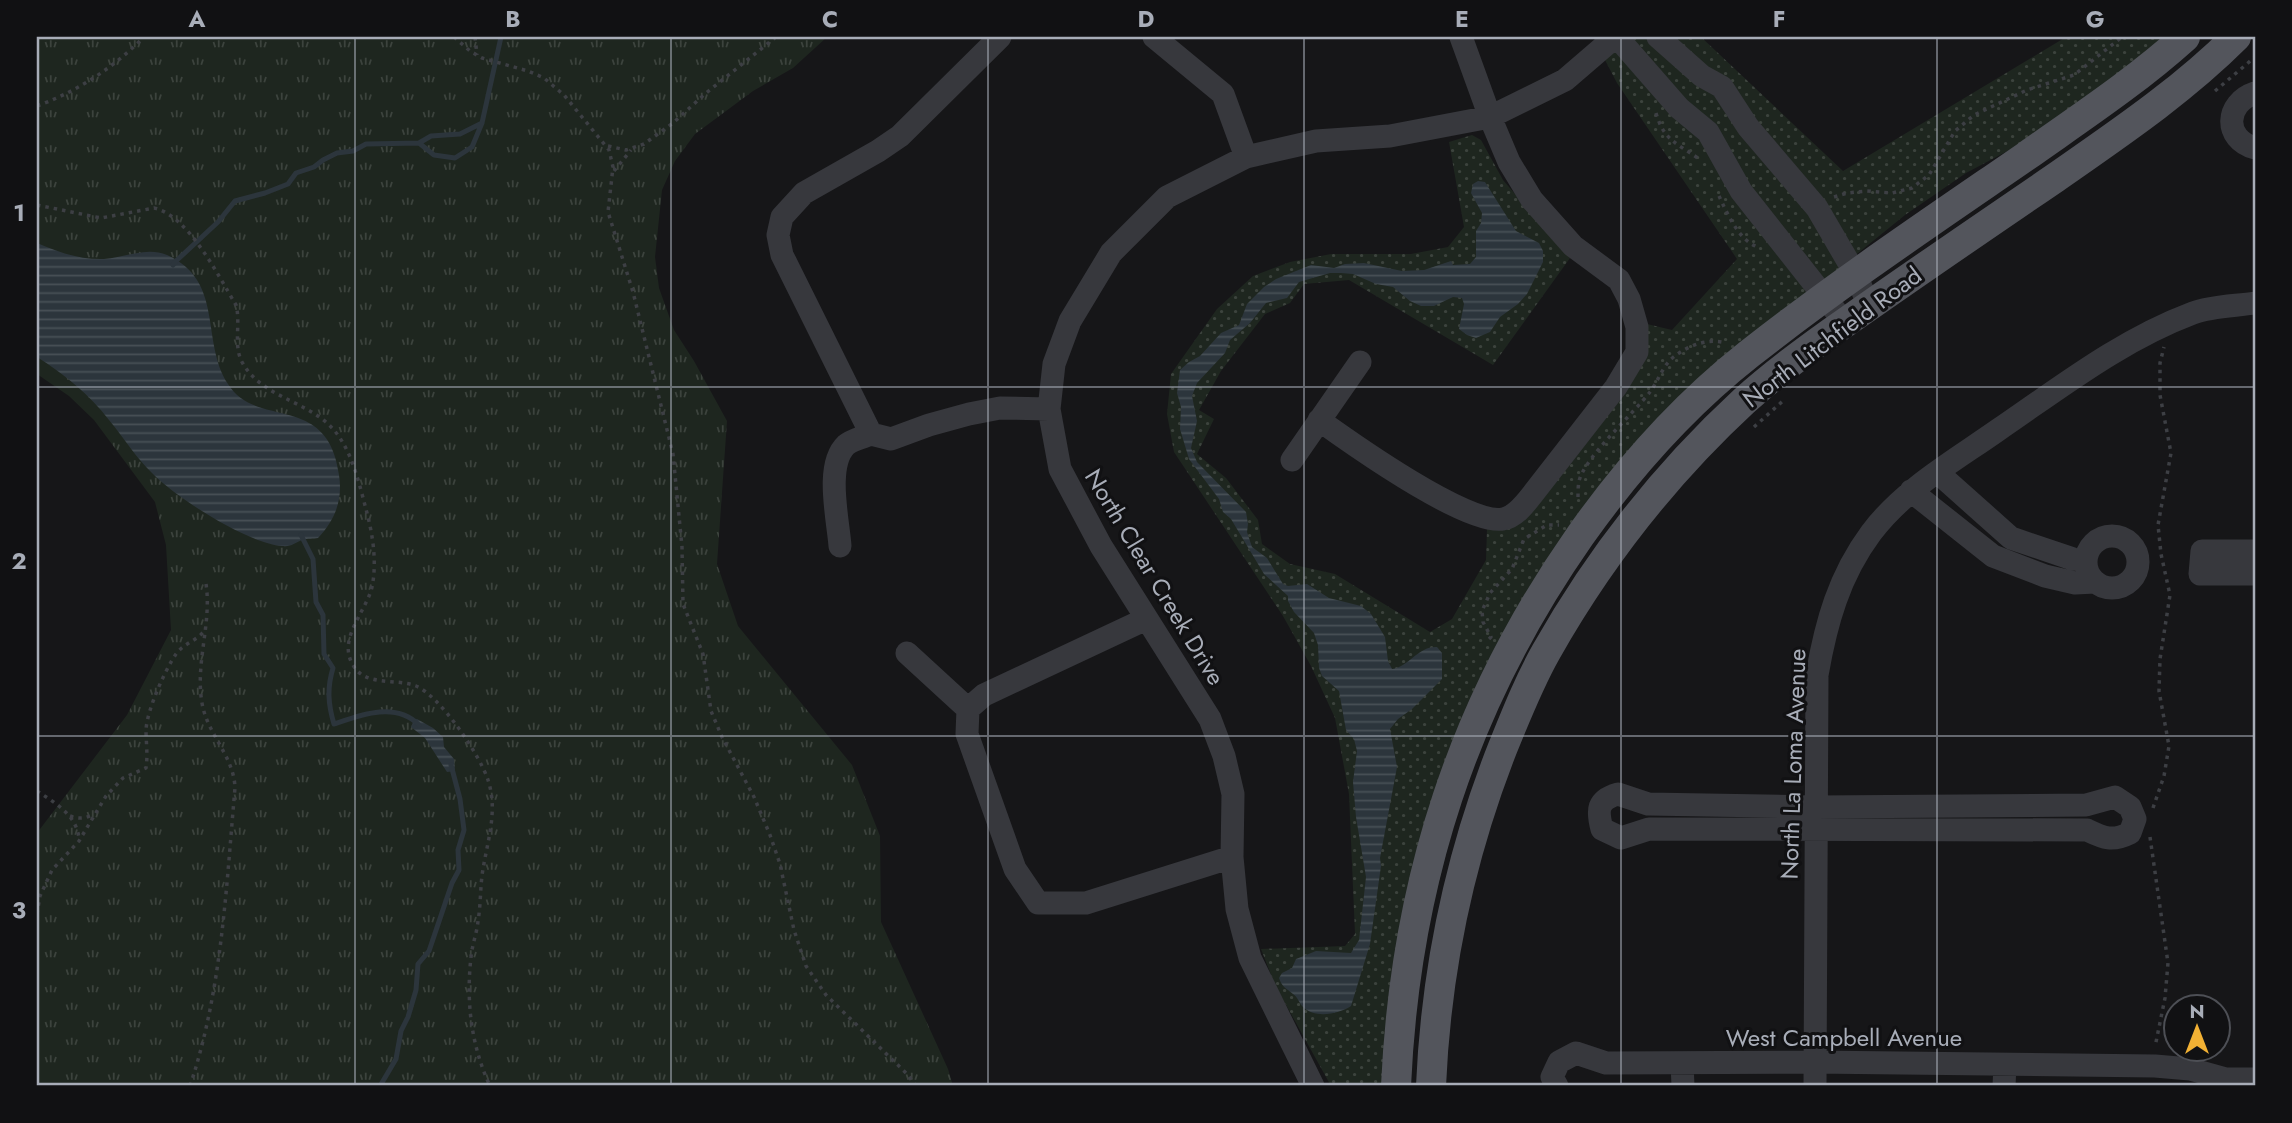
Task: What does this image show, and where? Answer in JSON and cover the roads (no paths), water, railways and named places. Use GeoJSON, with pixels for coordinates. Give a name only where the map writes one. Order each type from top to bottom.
{"type":"FeatureCollection","features":[{"type":"Feature","properties":{"kind":"main road","name":"North Litchfield Road"},"geometry":{"type":"LineString","coordinates":[[1396,1086],[1401,1006],[1416,909],[1447,796],[1470,735],[1520,631],[1578,539],[1646,450],[1671,423],[1746,356],[1856,275],[2123,89],[2185,37]]}},
{"type":"Feature","properties":{"kind":"main road","name":"North Litchfield Road"},"geometry":{"type":"LineString","coordinates":[[1431,1086],[1440,976],[1464,861],[1481,805],[1503,746],[1546,651],[1622,536],[1664,484],[1745,400],[1845,323],[2140,119],[2236,37]]}},
{"type":"Feature","properties":{"kind":"street"},"geometry":{"type":"LineString","coordinates":[[871,434],[782,255],[778,235],[782,217],[804,194],[900,136],[1000,37]]}},
{"type":"Feature","properties":{"kind":"street"},"geometry":{"type":"LineString","coordinates":[[1154,37],[1223,94],[1246,158]]}},
{"type":"Feature","properties":{"kind":"street"},"geometry":{"type":"LineString","coordinates":[[1319,420],[1436,496],[1476,516],[1503,519],[1520,509],[1532,495],[1616,387],[1637,352],[1637,327],[1629,299],[1619,280],[1573,246],[1532,200],[1508,162],[1461,37]]}},
{"type":"Feature","properties":{"kind":"street"},"geometry":{"type":"LineString","coordinates":[[1616,37],[1673,102],[1707,132],[1741,191],[1845,323]]}},
{"type":"Feature","properties":{"kind":"street","name":"North Clear Creek Drive"},"geometry":{"type":"LineString","coordinates":[[1312,1086],[1250,958],[1237,909],[1232,857],[1233,794],[1224,756],[1210,719],[1101,546],[1060,470],[1049,409],[1054,364],[1070,321],[1111,253],[1167,197],[1246,158],[1316,141],[1390,136],[1490,117],[1564,80],[1616,37]]}},
{"type":"Feature","properties":{"kind":"street"},"geometry":{"type":"LineString","coordinates":[[1658,37],[1702,76],[1723,87],[1748,127],[1817,208],[1856,275],[1869,306]]}},
{"type":"Feature","properties":{"kind":"street"},"geometry":{"type":"LineString","coordinates":[[1673,102],[1702,76]]}},
{"type":"Feature","properties":{"kind":"street"},"geometry":{"type":"LineString","coordinates":[[2255,93],[2238,102],[2231,120],[2237,138],[2255,148]]}},
{"type":"Feature","properties":{"kind":"street"},"geometry":{"type":"LineString","coordinates":[[1707,132],[1737,109]]}},
{"type":"Feature","properties":{"kind":"street","name":"North La Loma Avenue"},"geometry":{"type":"LineString","coordinates":[[1815,1086],[1817,675],[1823,637],[1833,602],[1851,563],[1872,531],[1911,491],[2112,351],[2196,312],[2255,303]]}},
{"type":"Feature","properties":{"kind":"street"},"geometry":{"type":"LineString","coordinates":[[1292,460],[1360,362]]}},
{"type":"Feature","properties":{"kind":"street"},"geometry":{"type":"LineString","coordinates":[[840,546],[834,475],[838,458],[847,444],[871,434],[891,439],[929,425],[1000,408],[1049,409]]}},
{"type":"Feature","properties":{"kind":"street"},"geometry":{"type":"LineString","coordinates":[[1937,472],[2011,538],[2062,556],[2086,561]]}},
{"type":"Feature","properties":{"kind":"street"},"geometry":{"type":"LineString","coordinates":[[1911,491],[1993,556],[2045,576],[2075,583],[2095,582],[2111,588],[2127,583],[2137,569],[2136,552],[2124,540],[2108,537],[2092,545],[2086,561],[2090,576],[2095,582]]}},
{"type":"Feature","properties":{"kind":"street"},"geometry":{"type":"LineString","coordinates":[[2000,559],[2011,538]]}},
{"type":"Feature","properties":{"kind":"street"},"geometry":{"type":"LineString","coordinates":[[2255,551],[2202,551],[2200,573],[2255,574]]}},
{"type":"Feature","properties":{"kind":"street"},"geometry":{"type":"LineString","coordinates":[[1146,619],[984,695],[968,709],[967,734],[1015,869],[1038,903],[1086,903],[1232,857]]}},
{"type":"Feature","properties":{"kind":"street"},"geometry":{"type":"LineString","coordinates":[[907,653],[968,709]]}},
{"type":"Feature","properties":{"kind":"street"},"geometry":{"type":"LineString","coordinates":[[1816,819],[1689,805],[1648,804],[1618,793],[1607,797],[1598,811],[1602,829],[1621,838],[1649,829],[1689,829],[1816,819],[1982,806],[2086,805],[2115,797],[2143,818],[2130,833],[2118,839],[2100,836],[2087,830],[1983,830],[1816,819]]}},
{"type":"Feature","properties":{"kind":"street"},"geometry":{"type":"LineString","coordinates":[[1689,805],[1689,829]]}},
{"type":"Feature","properties":{"kind":"street"},"geometry":{"type":"LineString","coordinates":[[1982,806],[1983,830]]}},
{"type":"Feature","properties":{"kind":"street","name":"West Campbell Avenue"},"geometry":{"type":"LineString","coordinates":[[1557,1086],[1552,1077],[1559,1062],[1576,1053],[1606,1063],[1814,1062],[2004,1075],[2155,1066],[2190,1069],[2226,1079],[2255,1079]]}},
{"type":"Feature","properties":{"kind":"street"},"geometry":{"type":"LineString","coordinates":[[1682,1063],[1683,1086]]}},
{"type":"Feature","properties":{"kind":"street","name":"West Campbell Avenue"},"geometry":{"type":"LineString","coordinates":[[2203,1086],[2226,1079]]}},
{"type":"Feature","properties":{"kind":"waterway"},"geometry":{"type":"LineString","coordinates":[[419,143],[434,155],[455,158],[472,147],[482,123],[501,37]]}},
{"type":"Feature","properties":{"kind":"waterway"},"geometry":{"type":"LineString","coordinates":[[173,265],[218,222],[235,201],[288,184],[296,173],[314,167],[337,153],[353,151],[366,144],[419,143],[431,136],[460,134],[482,123]]}},
{"type":"Feature","properties":{"kind":"waterway"},"geometry":{"type":"LineString","coordinates":[[301,535],[313,559],[316,602],[323,615],[324,654],[333,668],[329,696],[334,724],[366,714],[389,712],[400,713],[419,725]]}},
{"type":"Feature","properties":{"kind":"waterway"},"geometry":{"type":"LineString","coordinates":[[380,1086],[396,1059],[401,1031],[416,990],[418,964],[429,951],[459,870],[458,850],[464,830],[460,799],[451,765]]}}]}
